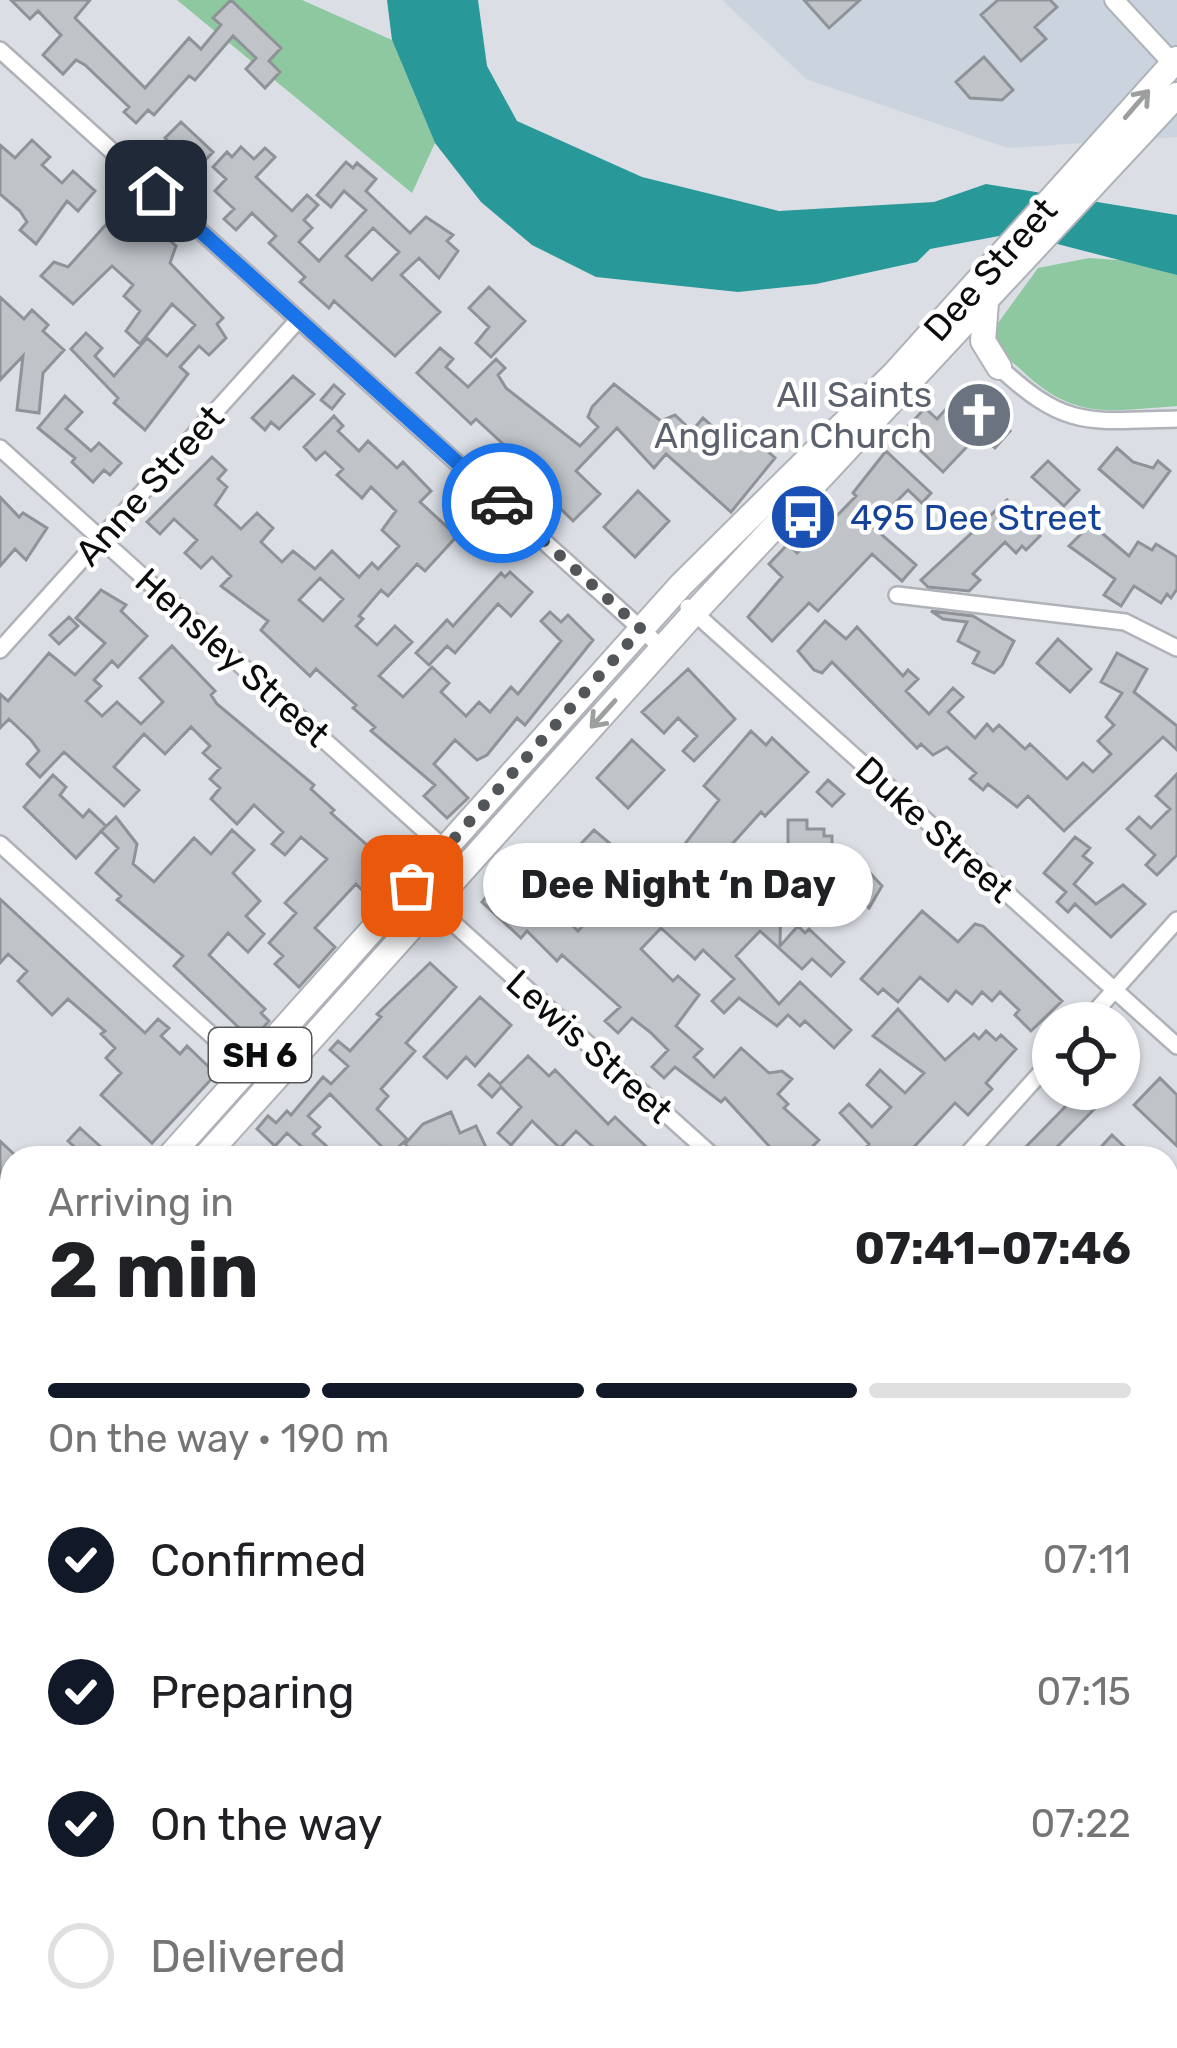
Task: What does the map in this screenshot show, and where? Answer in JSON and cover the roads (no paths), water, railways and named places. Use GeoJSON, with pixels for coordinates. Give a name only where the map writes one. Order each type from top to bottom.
{"type":"FeatureCollection","features":[{"type":"Feature","properties":{"kind":"main road","name":"Dee Street"},"geometry":{"type":"LineString","coordinates":[[179,1146],[673,594],[998,274],[1081,183],[1176,64]]}},
{"type":"Feature","properties":{"kind":"main road","name":"Dee Street"},"geometry":{"type":"LineString","coordinates":[[1081,183],[1177,95]]}},
{"type":"Feature","properties":{"kind":"main road","name":"Dee Street"},"geometry":{"type":"LineString","coordinates":[[216,1146],[662,647],[986,300],[998,274]]}},
{"type":"Feature","properties":{"kind":"main road"},"geometry":{"type":"LineString","coordinates":[[986,300],[983,341],[999,367]]}},
{"type":"Feature","properties":{"kind":"main road"},"geometry":{"type":"LineString","coordinates":[[946,344],[999,367]]}},
{"type":"Feature","properties":{"kind":"street"},"geometry":{"type":"LineString","coordinates":[[1114,0],[1176,64]]}},
{"type":"Feature","properties":{"kind":"street"},"geometry":{"type":"LineString","coordinates":[[0,50],[662,647]]}},
{"type":"Feature","properties":{"kind":"street","name":"Anne Street"},"geometry":{"type":"LineString","coordinates":[[0,650],[298,320]]}},
{"type":"Feature","properties":{"kind":"street"},"geometry":{"type":"LineString","coordinates":[[999,367],[1040,404],[1064,416],[1177,419]]}},
{"type":"Feature","properties":{"kind":"street","name":"Hensley Street"},"geometry":{"type":"LineString","coordinates":[[0,448],[465,867]]}},
{"type":"Feature","properties":{"kind":"street","name":"Duke Street"},"geometry":{"type":"LineString","coordinates":[[673,594],[1177,1046]]}},
{"type":"Feature","properties":{"kind":"street"},"geometry":{"type":"LineString","coordinates":[[897,595],[1126,622],[1177,648]]}},
{"type":"Feature","properties":{"kind":"street"},"geometry":{"type":"LineString","coordinates":[[0,844],[268,1087]]}},
{"type":"Feature","properties":{"kind":"street","name":"Lewis Street"},"geometry":{"type":"LineString","coordinates":[[412,886],[702,1146]]}},
{"type":"Feature","properties":{"kind":"street"},"geometry":{"type":"LineString","coordinates":[[1103,1002],[1177,920]]}},
{"type":"Feature","properties":{"kind":"street"},"geometry":{"type":"LineString","coordinates":[[975,1146],[1032,1082]]}},
{"type":"Feature","properties":{"kind":"water"},"geometry":{"type":"Polygon","coordinates":[[[387,0],[478,0],[487,66],[517,121],[642,177],[779,211],[934,202],[986,184],[1177,215],[1177,275],[1015,233],[930,249],[917,262],[816,284],[738,292],[596,277],[532,245],[481,202],[435,143],[392,40],[387,0]]]}},
{"type":"Feature","properties":{"kind":"place","name":"All Saints Anglican Church"},"geometry":{"type":"Point","coordinates":[979,415]}},
{"type":"Feature","properties":{"kind":"place","name":"495 Dee Street"},"geometry":{"type":"Point","coordinates":[803,517]}},
{"type":"Feature","properties":{"kind":"place","name":"Dee Night ‘n Day"},"geometry":{"type":"Point","coordinates":[412,886]}}]}
